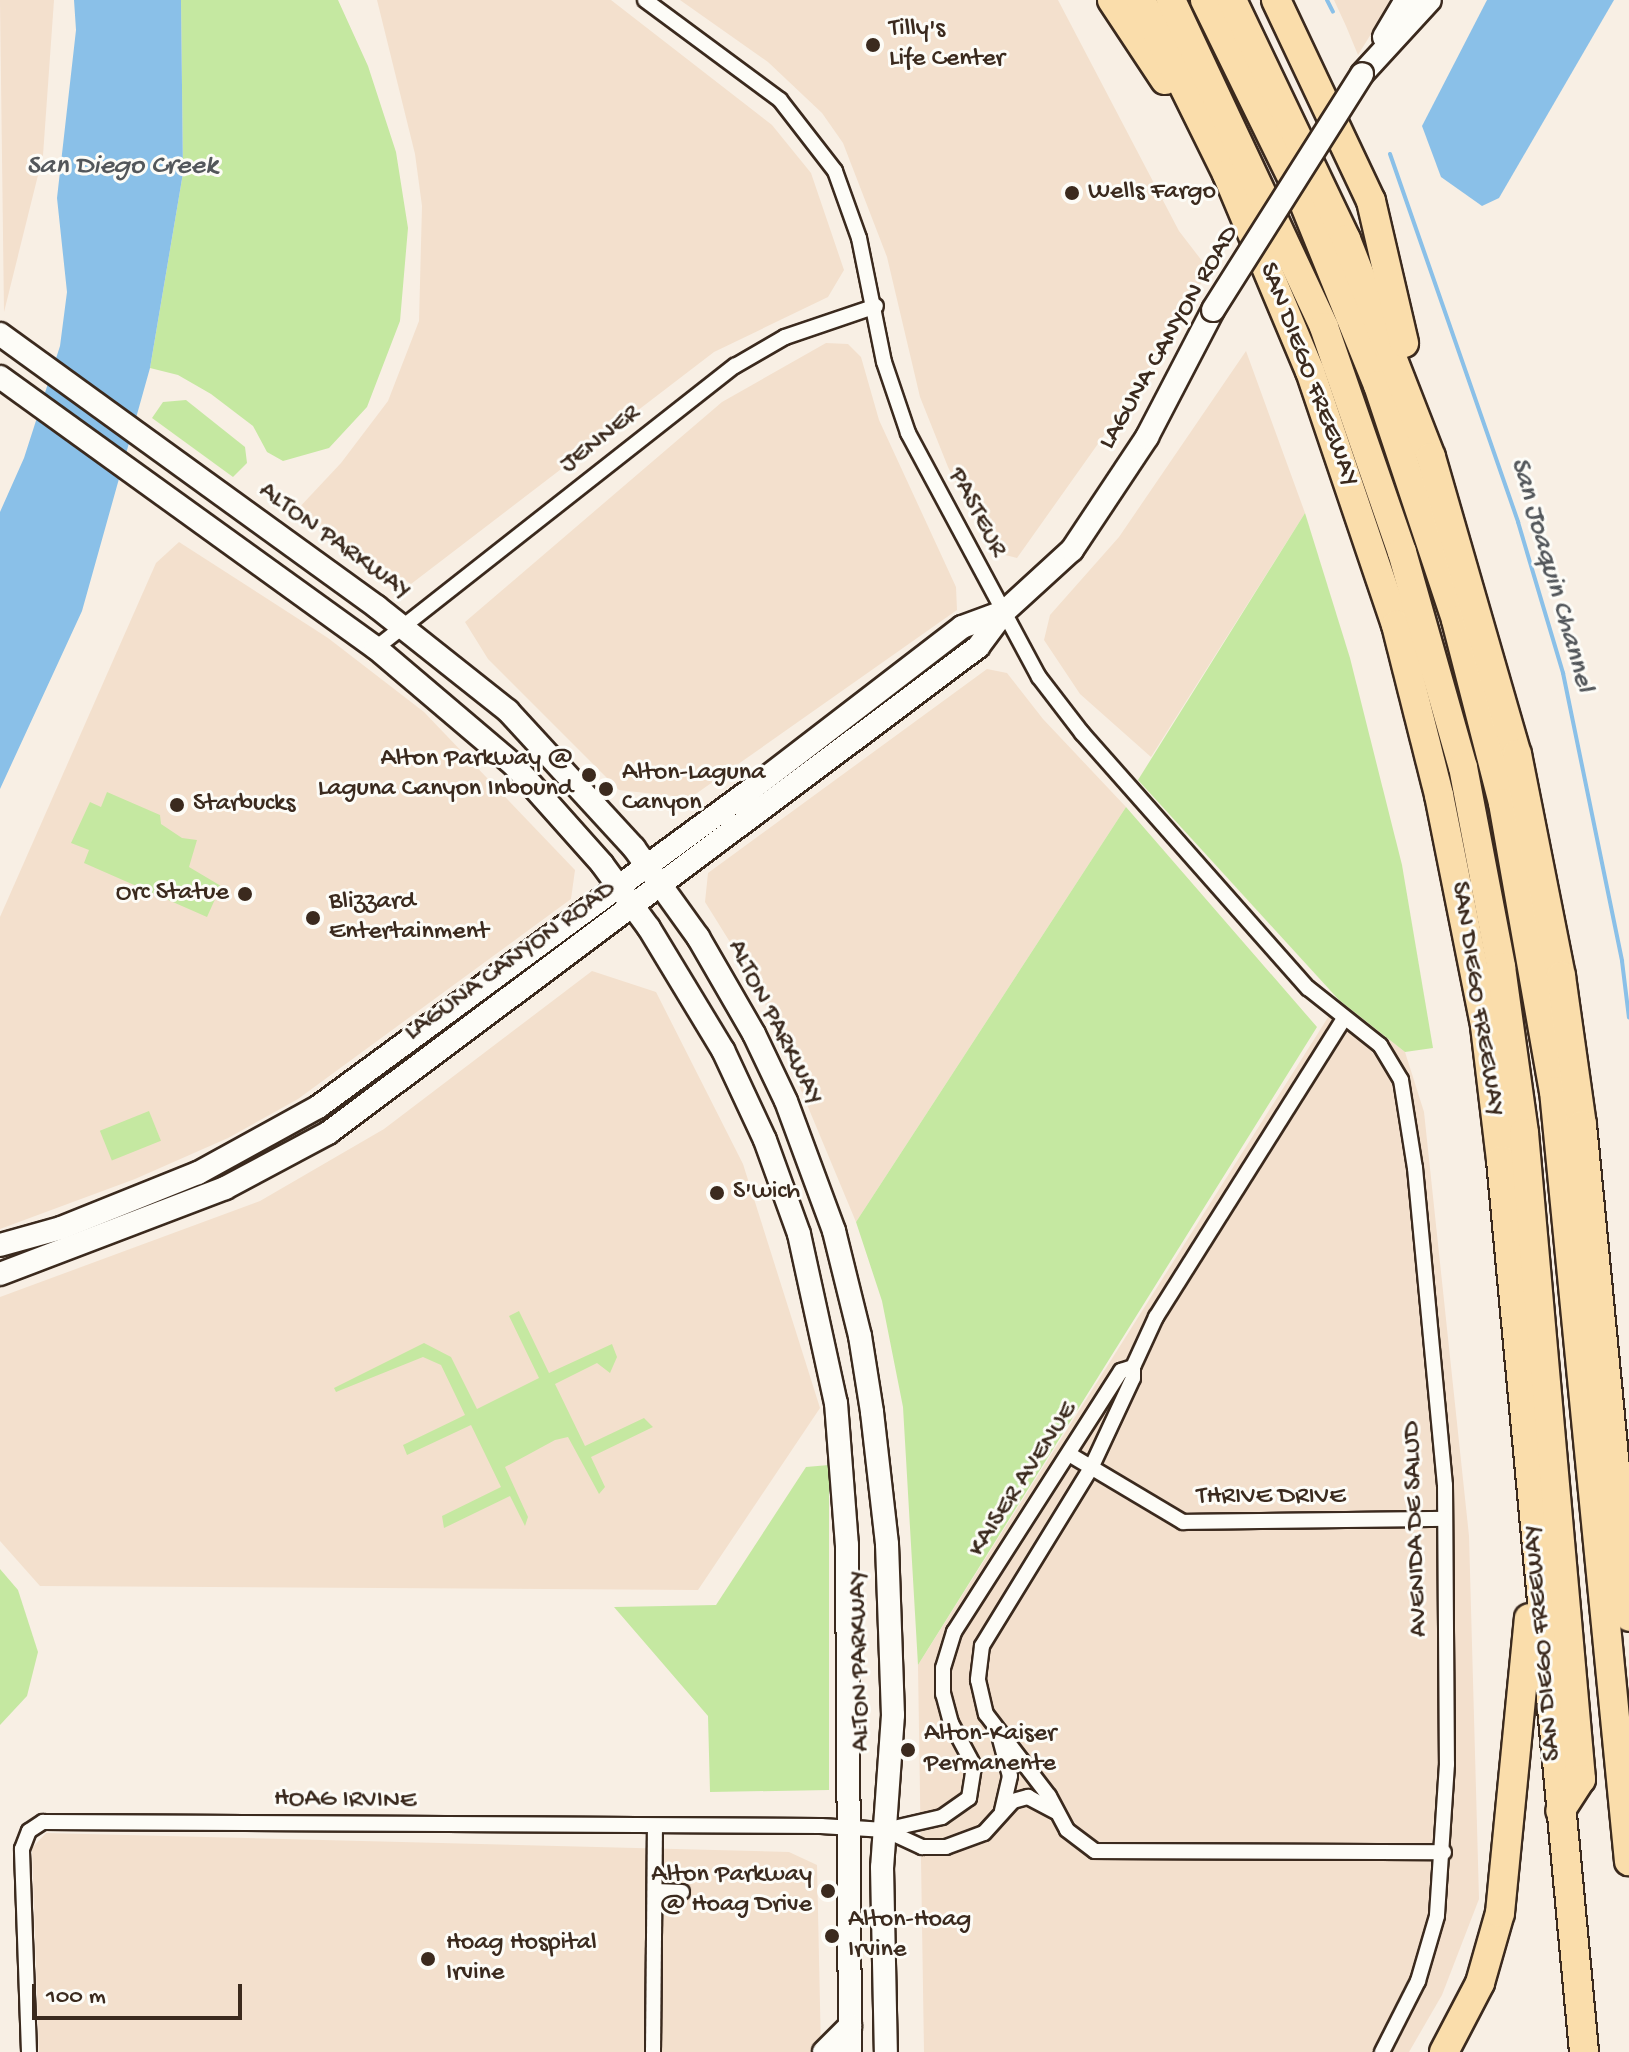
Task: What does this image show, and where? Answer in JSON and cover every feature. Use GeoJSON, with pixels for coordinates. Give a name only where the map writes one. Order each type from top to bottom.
{"type":"FeatureCollection","features":[{"type":"Feature","properties":{"kind":"highway"},"geometry":{"type":"LineString","coordinates":[[1112,0],[1227,174]]}},
{"type":"Feature","properties":{"kind":"highway","name":"SAN DIEGO FREEWAY"},"geometry":{"type":"LineString","coordinates":[[1141,0],[1227,174],[1294,328],[1370,538],[1439,795],[1485,1026],[1584,2052]]}},
{"type":"Feature","properties":{"kind":"highway"},"geometry":{"type":"LineString","coordinates":[[1171,0],[1324,327],[1402,552],[1463,767],[1501,967],[1524,1133],[1581,1779],[1560,1811]]}},
{"type":"Feature","properties":{"kind":"highway"},"geometry":{"type":"LineString","coordinates":[[1205,0],[1277,142],[1373,371],[1456,620],[1503,803],[1554,1091],[1629,1861]]}},
{"type":"Feature","properties":{"kind":"highway"},"geometry":{"type":"LineString","coordinates":[[1232,0],[1346,239],[1431,457]]}},
{"type":"Feature","properties":{"kind":"highway"},"geometry":{"type":"LineString","coordinates":[[1276,0],[1371,201],[1431,457],[1517,754],[1561,976],[1582,1125],[1629,1617]]}},
{"type":"Feature","properties":{"kind":"highway"},"geometry":{"type":"LineString","coordinates":[[1444,2052],[1480,1983],[1500,1913],[1535,1557]]}},
{"type":"Feature","properties":{"kind":"main road","name":"LAGUNA CANYON ROAD"},"geometry":{"type":"LineString","coordinates":[[0,1274],[225,1188],[328,1133],[978,647],[1004,612],[1072,550],[1147,437],[1213,310],[1406,0]]}},
{"type":"Feature","properties":{"kind":"main road","name":"LAGUNA CANYON ROAD"},"geometry":{"type":"LineString","coordinates":[[1362,74],[1430,0]]}},
{"type":"Feature","properties":{"kind":"main road","name":"ALTON PARKWAY"},"geometry":{"type":"LineString","coordinates":[[0,334],[402,627],[527,730],[647,867],[736,1001],[781,1089],[834,1231],[860,1336],[887,1544],[893,1715],[885,1830],[886,2052]]}},
{"type":"Feature","properties":{"kind":"main road","name":"ALTON PARKWAY"},"geometry":{"type":"LineString","coordinates":[[0,377],[376,648],[513,764],[634,907],[687,986],[740,1084],[782,1183],[813,1283],[844,1475],[850,2052]]}},
{"type":"Feature","properties":{"kind":"main road","name":"LAGUNA CANYON ROAD"},"geometry":{"type":"LineString","coordinates":[[0,1245],[61,1228],[198,1173],[318,1107],[647,867],[962,627],[1004,612]]}},
{"type":"Feature","properties":{"kind":"main road"},"geometry":{"type":"LineString","coordinates":[[824,2052],[850,2026]]}},
{"type":"Feature","properties":{"kind":"street","name":"PASTEUR"},"geometry":{"type":"LineString","coordinates":[[645,0],[780,100],[807,130],[849,204],[876,306],[884,362],[908,433],[1004,612],[1065,713],[1308,988],[1344,1019]]}},
{"type":"Feature","properties":{"kind":"street","name":"JENNER"},"geometry":{"type":"LineString","coordinates":[[376,648],[735,366],[785,337],[876,306]]}},
{"type":"Feature","properties":{"kind":"street","name":"KAISER AVENUE"},"geometry":{"type":"LineString","coordinates":[[1344,1019],[1156,1317],[1133,1367],[1133,1378],[1091,1468],[982,1646],[980,1697],[996,1727],[1042,1786],[1054,1811],[1079,1843],[1095,1851],[1444,1852]]}},
{"type":"Feature","properties":{"kind":"street","name":"AVENIDA DE SALUD"},"geometry":{"type":"LineString","coordinates":[[1344,1019],[1380,1045],[1404,1091],[1445,1519],[1444,1852],[1437,1916],[1418,1981],[1382,2052]]}},
{"type":"Feature","properties":{"kind":"street","name":"KAISER AVENUE"},"geometry":{"type":"LineString","coordinates":[[885,1830],[942,1817],[969,1798],[974,1766],[945,1708],[943,1668],[954,1632],[1121,1371],[1133,1367]]}},
{"type":"Feature","properties":{"kind":"street","name":"THRIVE DRIVE"},"geometry":{"type":"LineString","coordinates":[[1069,1454],[1183,1522],[1445,1519]]}},
{"type":"Feature","properties":{"kind":"street","name":"KAISER AVENUE"},"geometry":{"type":"LineString","coordinates":[[996,1727],[1010,1776],[1001,1814]]}},
{"type":"Feature","properties":{"kind":"street"},"geometry":{"type":"LineString","coordinates":[[885,1830],[922,1847],[946,1847],[984,1833],[1013,1801],[1028,1797],[1054,1811]]}},
{"type":"Feature","properties":{"kind":"street","name":"HOAG IRVINE"},"geometry":{"type":"LineString","coordinates":[[29,2052],[22,1849],[26,1835],[39,1824],[849,1827],[885,1830]]}},
{"type":"Feature","properties":{"kind":"street"},"geometry":{"type":"LineString","coordinates":[[653,2052],[655,1827]]}},
{"type":"Feature","properties":{"kind":"street"},"geometry":{"type":"LineString","coordinates":[[655,1891],[682,1892]]}},
{"type":"Feature","properties":{"kind":"shaded area"},"geometry":{"type":"Polygon","coordinates":[[[0,0],[54,0],[43,155],[4,312],[0,0]]]}},
{"type":"Feature","properties":{"kind":"shaded area"},"geometry":{"type":"Polygon","coordinates":[[[377,0],[611,0],[772,125],[811,173],[844,270],[828,297],[714,352],[411,584],[296,511],[341,463],[388,401],[419,321],[422,206],[415,154],[377,0]]]}},
{"type":"Feature","properties":{"kind":"shaded area"},"geometry":{"type":"Polygon","coordinates":[[[680,0],[1058,0],[1179,231],[1209,270],[1134,393],[1017,558],[990,551],[948,467],[920,397],[887,257],[843,143],[822,113],[768,62],[680,0]]]}},
{"type":"Feature","properties":{"kind":"shaded area"},"geometry":{"type":"Polygon","coordinates":[[[1334,0],[1392,0],[1358,55],[1346,26],[1334,0]]]}},
{"type":"Feature","properties":{"kind":"shaded area"},"geometry":{"type":"Polygon","coordinates":[[[826,343],[848,344],[861,357],[879,420],[956,587],[957,610],[690,798],[619,790],[488,659],[465,622],[722,402],[826,343]]]}},
{"type":"Feature","properties":{"kind":"shaded area"},"geometry":{"type":"Polygon","coordinates":[[[1246,351],[1305,513],[1151,757],[1080,694],[1044,640],[1050,615],[1119,537],[1246,351]]]}},
{"type":"Feature","properties":{"kind":"shaded area","name":"Blizzard Entertainment"},"geometry":{"type":"Polygon","coordinates":[[[179,542],[328,638],[424,712],[575,870],[571,899],[298,1099],[228,1138],[135,1179],[0,1229],[0,917],[156,563],[179,542]]]}},
{"type":"Feature","properties":{"kind":"shaded area"},"geometry":{"type":"Polygon","coordinates":[[[987,669],[1007,673],[1043,719],[1126,807],[856,1222],[758,987],[705,902],[708,873],[987,669]]]}},
{"type":"Feature","properties":{"kind":"shaded area"},"geometry":{"type":"Polygon","coordinates":[[[592,971],[656,992],[743,1164],[820,1408],[698,1590],[40,1586],[0,1541],[0,1297],[260,1201],[384,1129],[592,971]]]}},
{"type":"Feature","properties":{"kind":"shaded area"},"geometry":{"type":"Polygon","coordinates":[[[1339,1000],[1405,1052],[1424,1112],[1469,1536],[1479,1899],[1442,1995],[1409,2052],[924,2052],[918,1665],[1339,1000]]]}},
{"type":"Feature","properties":{"kind":"shaded area","name":"Hoag Hospital Irvine"},"geometry":{"type":"Polygon","coordinates":[[[46,1833],[789,1852],[817,1865],[821,2052],[39,2052],[32,1848],[46,1833]]]}},
{"type":"Feature","properties":{"kind":"green space"},"geometry":{"type":"Polygon","coordinates":[[[181,0],[338,0],[368,66],[396,152],[408,228],[400,321],[367,407],[329,448],[283,461],[267,452],[253,426],[211,394],[178,375],[150,368],[183,173],[181,0]]]}},
{"type":"Feature","properties":{"kind":"green space"},"geometry":{"type":"Polygon","coordinates":[[[186,400],[245,447],[247,463],[233,477],[152,418],[163,402],[186,400]]]}},
{"type":"Feature","properties":{"kind":"green space"},"geometry":{"type":"Polygon","coordinates":[[[1305,513],[1350,658],[1402,865],[1433,1048],[1405,1052],[1339,1000],[1138,780],[1305,513]]]}},
{"type":"Feature","properties":{"kind":"green space"},"geometry":{"type":"Polygon","coordinates":[[[107,792],[160,815],[161,824],[182,838],[197,840],[189,867],[221,886],[207,917],[84,863],[89,850],[71,843],[90,802],[101,807],[107,792]]]}},
{"type":"Feature","properties":{"kind":"green space"},"geometry":{"type":"Polygon","coordinates":[[[1126,807],[1317,1027],[918,1665],[903,1407],[882,1301],[856,1222],[1126,807]]]}},
{"type":"Feature","properties":{"kind":"green space"},"geometry":{"type":"Polygon","coordinates":[[[149,1111],[161,1141],[112,1161],[100,1131],[149,1111]]]}},
{"type":"Feature","properties":{"kind":"green space"},"geometry":{"type":"Polygon","coordinates":[[[519,1311],[549,1373],[612,1344],[617,1357],[610,1373],[597,1363],[555,1384],[585,1446],[644,1418],[653,1427],[591,1457],[605,1487],[599,1494],[568,1437],[555,1440],[505,1467],[528,1517],[525,1526],[510,1496],[444,1528],[442,1516],[501,1487],[471,1425],[407,1455],[403,1445],[465,1415],[441,1365],[423,1357],[336,1392],[334,1388],[424,1343],[451,1357],[477,1409],[539,1378],[509,1316],[519,1311]]]}},
{"type":"Feature","properties":{"kind":"green space"},"geometry":{"type":"Polygon","coordinates":[[[829,1465],[829,1790],[710,1792],[708,1716],[614,1607],[716,1605],[806,1467],[829,1465]]]}},
{"type":"Feature","properties":{"kind":"green space"},"geometry":{"type":"Polygon","coordinates":[[[0,1569],[18,1590],[38,1652],[27,1696],[0,1725],[0,1569]]]}},
{"type":"Feature","properties":{"kind":"water","name":"San Diego Creek"},"geometry":{"type":"Polygon","coordinates":[[[74,0],[181,0],[183,173],[150,368],[82,611],[0,789],[0,512],[24,458],[60,346],[67,292],[57,198],[76,30],[74,0]]]}},
{"type":"Feature","properties":{"kind":"water"},"geometry":{"type":"Polygon","coordinates":[[[1487,0],[1614,0],[1499,198],[1482,206],[1441,177],[1422,126],[1487,0]]]}},
{"type":"Feature","properties":{"kind":"waterway","name":"San Joaquin Channel"},"geometry":{"type":"LineString","coordinates":[[1327,0],[1333,12]]}},
{"type":"Feature","properties":{"kind":"waterway","name":"San Joaquin Channel"},"geometry":{"type":"LineString","coordinates":[[1390,154],[1518,522],[1563,673],[1622,961],[1629,1018]]}},
{"type":"Feature","properties":{"kind":"place","name":"Tilly's Life Center"},"geometry":{"type":"Point","coordinates":[873,45]}},
{"type":"Feature","properties":{"kind":"place","name":"Wells Fargo"},"geometry":{"type":"Point","coordinates":[1072,193]}},
{"type":"Feature","properties":{"kind":"place","name":"Alton Parkway @ Laguna Canyon Inbound"},"geometry":{"type":"Point","coordinates":[589,775]}},
{"type":"Feature","properties":{"kind":"place","name":"Alton-Laguna Canyon"},"geometry":{"type":"Point","coordinates":[606,789]}},
{"type":"Feature","properties":{"kind":"place","name":"Starbucks"},"geometry":{"type":"Point","coordinates":[177,805]}},
{"type":"Feature","properties":{"kind":"place","name":"Orc Statue"},"geometry":{"type":"Point","coordinates":[245,894]}},
{"type":"Feature","properties":{"kind":"place","name":"Blizzard Entertainment"},"geometry":{"type":"Point","coordinates":[313,918]}},
{"type":"Feature","properties":{"kind":"place","name":"S'wich"},"geometry":{"type":"Point","coordinates":[717,1193]}},
{"type":"Feature","properties":{"kind":"place","name":"Alton-Kaiser Permanente"},"geometry":{"type":"Point","coordinates":[908,1750]}},
{"type":"Feature","properties":{"kind":"place","name":"Alton Parkway @ Hoag Drive"},"geometry":{"type":"Point","coordinates":[828,1891]}},
{"type":"Feature","properties":{"kind":"place","name":"Alton-Hoag Irvine"},"geometry":{"type":"Point","coordinates":[832,1936]}},
{"type":"Feature","properties":{"kind":"place","name":"Hoag Hospital Irvine"},"geometry":{"type":"Point","coordinates":[428,1959]}}]}
